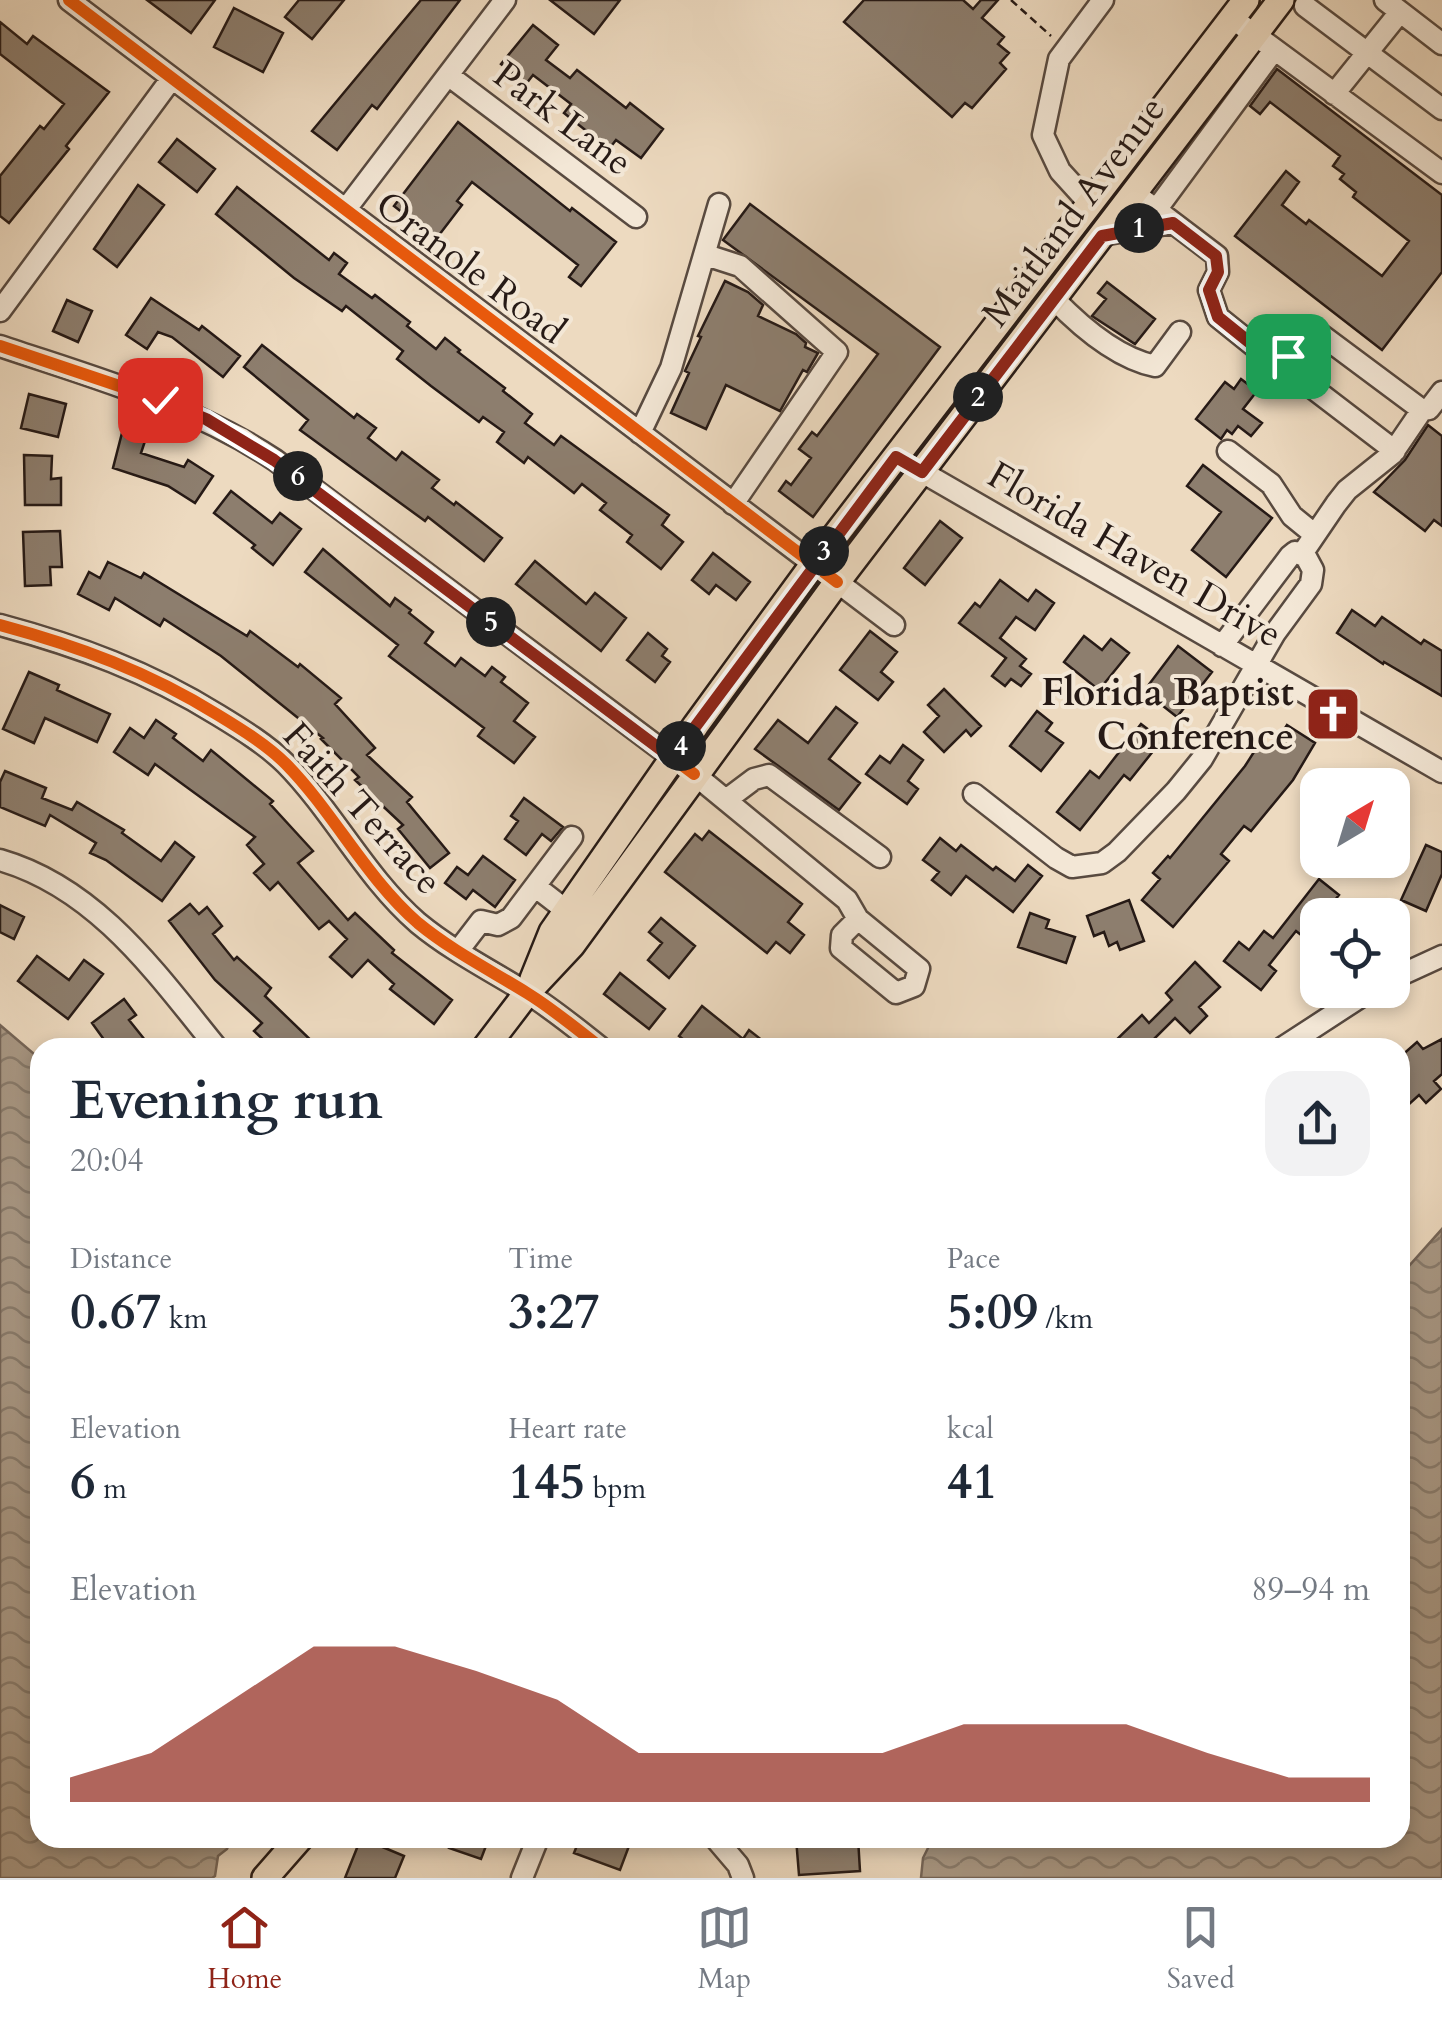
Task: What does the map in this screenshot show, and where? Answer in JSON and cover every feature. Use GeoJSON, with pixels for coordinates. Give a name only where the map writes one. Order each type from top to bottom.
{"type":"FeatureCollection","features":[{"type":"Feature","properties":{"kind":"main road","name":"Maitland Avenue"},"geometry":{"type":"LineString","coordinates":[[493,1038],[572,945],[837,582],[1134,194],[1264,43],[1293,3]]}},
{"type":"Feature","properties":{"kind":"main road","name":"Maitland Avenue"},"geometry":{"type":"LineString","coordinates":[[528,993],[552,932],[672,758],[812,566],[1239,9]]}},
{"type":"Feature","properties":{"kind":"main road"},"geometry":{"type":"LineString","coordinates":[[1090,204],[1134,194]]}},
{"type":"Feature","properties":{"kind":"main road"},"geometry":{"type":"LineString","coordinates":[[272,1875],[282,1848]]}},
{"type":"Feature","properties":{"kind":"main road"},"geometry":{"type":"LineString","coordinates":[[272,1875],[292,1848]]}},
{"type":"Feature","properties":{"kind":"street","name":"Oranole Road"},"geometry":{"type":"LineString","coordinates":[[69,0],[894,625]]}},
{"type":"Feature","properties":{"kind":"street"},"geometry":{"type":"LineString","coordinates":[[346,210],[505,0]]}},
{"type":"Feature","properties":{"kind":"street"},"geometry":{"type":"LineString","coordinates":[[1090,204],[1060,171],[1043,135],[1059,60],[1103,0]]}},
{"type":"Feature","properties":{"kind":"street"},"geometry":{"type":"LineString","coordinates":[[1293,3],[1442,108]]}},
{"type":"Feature","properties":{"kind":"street"},"geometry":{"type":"LineString","coordinates":[[1334,94],[1367,53],[1392,6],[1442,44]]}},
{"type":"Feature","properties":{"kind":"street"},"geometry":{"type":"LineString","coordinates":[[1239,9],[1264,43],[1442,172]]}},
{"type":"Feature","properties":{"kind":"street"},"geometry":{"type":"LineString","coordinates":[[1102,236],[1164,216],[1264,43]]}},
{"type":"Feature","properties":{"kind":"street","name":"Park Lane"},"geometry":{"type":"LineString","coordinates":[[448,75],[636,217]]}},
{"type":"Feature","properties":{"kind":"street"},"geometry":{"type":"LineString","coordinates":[[0,311],[172,78]]}},
{"type":"Feature","properties":{"kind":"street"},"geometry":{"type":"LineString","coordinates":[[1134,194],[1216,256],[1218,272],[1209,290],[1218,317],[1395,451]]}},
{"type":"Feature","properties":{"kind":"street"},"geometry":{"type":"LineString","coordinates":[[640,432],[671,368],[719,204]]}},
{"type":"Feature","properties":{"kind":"street"},"geometry":{"type":"LineString","coordinates":[[706,255],[740,266],[837,352],[733,504]]}},
{"type":"Feature","properties":{"kind":"street"},"geometry":{"type":"LineString","coordinates":[[1054,299],[1134,362],[1155,366],[1180,332]]}},
{"type":"Feature","properties":{"kind":"street"},"geometry":{"type":"LineString","coordinates":[[1280,362],[1308,336],[1320,334],[1422,410],[1430,409],[1442,392]]}},
{"type":"Feature","properties":{"kind":"street"},"geometry":{"type":"LineString","coordinates":[[0,346],[160,400],[242,438],[694,774],[847,900],[858,919]]}},
{"type":"Feature","properties":{"kind":"street"},"geometry":{"type":"LineString","coordinates":[[1302,554],[1347,490],[1395,451],[1422,410]]}},
{"type":"Feature","properties":{"kind":"street"},"geometry":{"type":"LineString","coordinates":[[1228,451],[1271,484],[1292,516],[1314,534]]}},
{"type":"Feature","properties":{"kind":"street","name":"Florida Haven Drive"},"geometry":{"type":"LineString","coordinates":[[896,457],[1442,772]]}},
{"type":"Feature","properties":{"kind":"street"},"geometry":{"type":"LineString","coordinates":[[974,794],[1072,868],[1102,863],[1176,791],[1202,759],[1275,633],[1313,578],[1302,554],[1295,552],[1290,556],[1222,646]]}},
{"type":"Feature","properties":{"kind":"street","name":"Faith Terrace"},"geometry":{"type":"LineString","coordinates":[[0,625],[125,664],[178,690],[244,731],[284,762],[418,922],[528,993],[588,1038]]}},
{"type":"Feature","properties":{"kind":"street"},"geometry":{"type":"LineString","coordinates":[[726,800],[754,780],[769,775],[880,857]]}},
{"type":"Feature","properties":{"kind":"street"},"geometry":{"type":"LineString","coordinates":[[458,951],[481,921],[498,925],[508,922],[572,837]]}},
{"type":"Feature","properties":{"kind":"street"},"geometry":{"type":"LineString","coordinates":[[0,860],[49,880],[97,913],[137,950],[209,1038]]}},
{"type":"Feature","properties":{"kind":"street"},"geometry":{"type":"LineString","coordinates":[[536,887],[566,911]]}},
{"type":"Feature","properties":{"kind":"street"},"geometry":{"type":"LineString","coordinates":[[1410,970],[1442,956]]}},
{"type":"Feature","properties":{"kind":"street"},"geometry":{"type":"LineString","coordinates":[[1297,1038],[1343,1008]]}},
{"type":"Feature","properties":{"kind":"street"},"geometry":{"type":"LineString","coordinates":[[522,1878],[534,1848]]}},
{"type":"Feature","properties":{"kind":"street"},"geometry":{"type":"LineString","coordinates":[[724,1848],[743,1878]]}},
{"type":"Feature","properties":{"kind":"path"},"geometry":{"type":"LineString","coordinates":[[1011,0],[1057,41]]}},
{"type":"Feature","properties":{"kind":"water"},"geometry":{"type":"Polygon","coordinates":[[[0,1025],[30,1050],[30,1848],[227,1848],[218,1856],[212,1878],[0,1878],[0,1025]]]}},
{"type":"Feature","properties":{"kind":"water"},"geometry":{"type":"Polygon","coordinates":[[[1442,1229],[1442,1878],[921,1878],[928,1848],[1410,1848],[1410,1265],[1442,1229]]]}},
{"type":"Feature","properties":{"kind":"building"},"geometry":{"type":"Polygon","coordinates":[[[147,0],[215,0],[191,33],[147,0]]]}},
{"type":"Feature","properties":{"kind":"building"},"geometry":{"type":"Polygon","coordinates":[[[299,0],[344,0],[312,39],[285,17],[299,0]]]}},
{"type":"Feature","properties":{"kind":"building"},"geometry":{"type":"Polygon","coordinates":[[[421,0],[460,0],[377,109],[372,105],[337,150],[312,131],[421,0]]]}},
{"type":"Feature","properties":{"kind":"building"},"geometry":{"type":"Polygon","coordinates":[[[550,0],[620,0],[594,34],[550,0]]]}},
{"type":"Feature","properties":{"kind":"building"},"geometry":{"type":"Polygon","coordinates":[[[864,0],[963,0],[973,9],[981,0],[998,0],[982,18],[1004,37],[998,44],[1009,53],[1000,63],[1006,69],[972,108],[965,103],[952,117],[844,22],[864,0]]]}},
{"type":"Feature","properties":{"kind":"building"},"geometry":{"type":"Polygon","coordinates":[[[234,8],[283,33],[263,72],[214,47],[234,8]]]}},
{"type":"Feature","properties":{"kind":"building"},"geometry":{"type":"Polygon","coordinates":[[[0,22],[27,44],[33,36],[109,92],[9,223],[0,216],[0,176],[40,126],[44,129],[64,104],[0,54],[0,22]]]}},
{"type":"Feature","properties":{"kind":"building"},"geometry":{"type":"Polygon","coordinates":[[[533,25],[558,45],[546,60],[570,78],[577,70],[626,108],[630,103],[663,129],[641,158],[616,140],[609,149],[564,113],[571,104],[533,75],[526,84],[501,64],[533,25]]]}},
{"type":"Feature","properties":{"kind":"building"},"geometry":{"type":"Polygon","coordinates":[[[1277,69],[1442,195],[1442,272],[1382,350],[1235,236],[1286,171],[1299,182],[1282,205],[1306,224],[1309,220],[1382,276],[1409,241],[1353,197],[1356,192],[1340,179],[1344,174],[1333,166],[1340,156],[1270,102],[1260,114],[1250,106],[1277,69]]]}},
{"type":"Feature","properties":{"kind":"building"},"geometry":{"type":"Polygon","coordinates":[[[458,122],[570,211],[572,208],[616,242],[581,286],[569,277],[578,265],[472,182],[457,201],[462,205],[436,239],[394,206],[458,122]]]}},
{"type":"Feature","properties":{"kind":"building"},"geometry":{"type":"Polygon","coordinates":[[[177,139],[215,169],[197,192],[159,162],[177,139]]]}},
{"type":"Feature","properties":{"kind":"building"},"geometry":{"type":"Polygon","coordinates":[[[138,185],[164,205],[117,267],[94,249],[138,185]]]}},
{"type":"Feature","properties":{"kind":"building"},"geometry":{"type":"Polygon","coordinates":[[[237,187],[329,260],[334,253],[347,263],[339,274],[410,322],[407,326],[436,349],[445,338],[460,350],[532,414],[525,423],[554,445],[561,436],[669,515],[662,525],[683,542],[661,569],[627,542],[632,535],[600,510],[606,503],[582,484],[574,493],[528,457],[524,463],[497,442],[504,432],[483,417],[479,422],[431,386],[397,359],[403,351],[346,306],[342,311],[294,278],[216,214],[237,187]]]}},
{"type":"Feature","properties":{"kind":"building"},"geometry":{"type":"Polygon","coordinates":[[[750,204],[940,347],[813,517],[779,491],[786,481],[791,485],[811,458],[799,449],[812,432],[817,436],[878,354],[723,240],[750,204]]]}},
{"type":"Feature","properties":{"kind":"building"},"geometry":{"type":"Polygon","coordinates":[[[725,281],[763,305],[758,316],[796,334],[806,343],[805,347],[818,353],[807,372],[803,370],[780,411],[726,385],[706,429],[671,413],[689,373],[685,371],[701,337],[698,336],[725,281]]]}},
{"type":"Feature","properties":{"kind":"building"},"geometry":{"type":"Polygon","coordinates":[[[1107,282],[1155,319],[1135,344],[1092,316],[1106,299],[1098,293],[1107,282]]]}},
{"type":"Feature","properties":{"kind":"building"},"geometry":{"type":"Polygon","coordinates":[[[151,298],[199,330],[202,326],[240,356],[223,377],[172,337],[158,332],[147,349],[126,335],[151,298]]]}},
{"type":"Feature","properties":{"kind":"building"},"geometry":{"type":"Polygon","coordinates":[[[67,300],[92,311],[78,342],[53,331],[67,300]]]}},
{"type":"Feature","properties":{"kind":"building"},"geometry":{"type":"Polygon","coordinates":[[[262,345],[354,418],[357,414],[376,428],[368,438],[396,460],[402,452],[439,480],[432,488],[502,538],[484,561],[428,517],[425,521],[300,430],[308,420],[244,367],[262,345]]]}},
{"type":"Feature","properties":{"kind":"building"},"geometry":{"type":"Polygon","coordinates":[[[1241,379],[1257,391],[1243,409],[1262,423],[1251,436],[1238,426],[1232,434],[1227,430],[1221,439],[1196,419],[1225,382],[1234,389],[1241,379]]]}},
{"type":"Feature","properties":{"kind":"building"},"geometry":{"type":"Polygon","coordinates":[[[29,394],[66,404],[58,437],[21,428],[29,394]]]}},
{"type":"Feature","properties":{"kind":"building"},"geometry":{"type":"Polygon","coordinates":[[[1428,425],[1442,436],[1442,526],[1434,520],[1425,531],[1374,492],[1405,460],[1428,425]]]}},
{"type":"Feature","properties":{"kind":"building"},"geometry":{"type":"Polygon","coordinates":[[[122,433],[145,441],[141,453],[184,467],[188,460],[213,476],[195,503],[168,486],[113,468],[122,433]]]}},
{"type":"Feature","properties":{"kind":"building"},"geometry":{"type":"Polygon","coordinates":[[[24,455],[52,456],[51,479],[61,478],[61,505],[25,505],[24,455]]]}},
{"type":"Feature","properties":{"kind":"building"},"geometry":{"type":"Polygon","coordinates":[[[1203,465],[1272,518],[1226,577],[1192,550],[1221,512],[1187,486],[1203,465]]]}},
{"type":"Feature","properties":{"kind":"building"},"geometry":{"type":"Polygon","coordinates":[[[231,491],[272,523],[280,513],[301,529],[273,565],[252,548],[255,545],[214,513],[231,491]]]}},
{"type":"Feature","properties":{"kind":"building"},"geometry":{"type":"Polygon","coordinates":[[[940,521],[962,538],[925,585],[904,568],[940,521]]]}},
{"type":"Feature","properties":{"kind":"building"},"geometry":{"type":"Polygon","coordinates":[[[60,531],[62,567],[50,567],[51,585],[25,586],[23,532],[60,531]]]}},
{"type":"Feature","properties":{"kind":"building"},"geometry":{"type":"Polygon","coordinates":[[[323,549],[390,606],[395,598],[411,610],[409,613],[433,632],[425,643],[455,666],[461,658],[485,676],[492,667],[505,677],[501,682],[528,703],[514,721],[535,737],[514,763],[478,736],[484,728],[389,656],[398,645],[305,572],[323,549]]]}},
{"type":"Feature","properties":{"kind":"building"},"geometry":{"type":"Polygon","coordinates":[[[713,553],[750,582],[736,600],[716,585],[709,594],[692,580],[713,553]]]}},
{"type":"Feature","properties":{"kind":"building"},"geometry":{"type":"Polygon","coordinates":[[[535,561],[586,604],[595,593],[626,618],[601,651],[516,584],[535,561]]]}},
{"type":"Feature","properties":{"kind":"building"},"geometry":{"type":"Polygon","coordinates":[[[108,562],[141,578],[144,573],[247,636],[250,631],[298,667],[300,664],[341,698],[335,704],[375,748],[367,755],[412,797],[407,802],[449,853],[430,868],[398,829],[403,825],[355,780],[359,777],[323,738],[221,656],[164,619],[160,626],[115,598],[109,610],[78,594],[89,572],[100,578],[108,562]]]}},
{"type":"Feature","properties":{"kind":"building"},"geometry":{"type":"Polygon","coordinates":[[[1000,580],[1028,601],[1036,590],[1054,603],[1035,630],[1016,617],[1000,638],[1026,659],[1020,666],[1031,674],[1021,686],[1011,679],[1005,686],[992,676],[1006,658],[959,623],[975,603],[980,607],[1000,580]]]}},
{"type":"Feature","properties":{"kind":"building"},"geometry":{"type":"Polygon","coordinates":[[[1352,610],[1375,626],[1382,617],[1421,644],[1424,640],[1442,651],[1442,696],[1337,633],[1352,610]]]}},
{"type":"Feature","properties":{"kind":"building"},"geometry":{"type":"Polygon","coordinates":[[[870,631],[897,652],[881,672],[893,682],[878,700],[840,670],[870,631]]]}},
{"type":"Feature","properties":{"kind":"building"},"geometry":{"type":"Polygon","coordinates":[[[648,633],[667,649],[662,656],[670,662],[655,682],[627,660],[648,633]]]}},
{"type":"Feature","properties":{"kind":"building"},"geometry":{"type":"Polygon","coordinates":[[[1084,636],[1102,650],[1111,639],[1129,653],[1099,690],[1064,662],[1084,636]]]}},
{"type":"Feature","properties":{"kind":"building"},"geometry":{"type":"Polygon","coordinates":[[[1178,646],[1212,672],[1177,717],[1144,691],[1178,646]]]}},
{"type":"Feature","properties":{"kind":"building"},"geometry":{"type":"Polygon","coordinates":[[[29,672],[59,685],[57,690],[110,714],[97,742],[45,718],[34,743],[3,729],[29,672]]]}},
{"type":"Feature","properties":{"kind":"building"},"geometry":{"type":"Polygon","coordinates":[[[944,689],[981,726],[971,736],[966,730],[944,752],[924,732],[939,716],[928,705],[944,689]]]}},
{"type":"Feature","properties":{"kind":"building"},"geometry":{"type":"Polygon","coordinates":[[[836,707],[857,723],[829,759],[860,783],[839,810],[755,749],[778,720],[808,743],[836,707]]]}},
{"type":"Feature","properties":{"kind":"building"},"geometry":{"type":"Polygon","coordinates":[[[1037,711],[1052,723],[1046,731],[1063,743],[1041,771],[1010,746],[1037,711]]]}},
{"type":"Feature","properties":{"kind":"building"},"geometry":{"type":"Polygon","coordinates":[[[156,720],[203,761],[211,750],[273,801],[270,804],[313,851],[298,863],[348,920],[355,913],[394,950],[392,953],[452,1000],[434,1024],[390,989],[394,984],[368,960],[352,977],[330,957],[347,939],[329,921],[319,929],[278,882],[270,890],[254,873],[264,864],[247,845],[255,837],[155,764],[148,775],[114,752],[130,728],[144,738],[156,720]]]}},
{"type":"Feature","properties":{"kind":"building"},"geometry":{"type":"Polygon","coordinates":[[[1141,724],[1162,740],[1130,780],[1124,775],[1080,830],[1057,812],[1090,771],[1099,778],[1141,724]]]}},
{"type":"Feature","properties":{"kind":"building"},"geometry":{"type":"Polygon","coordinates":[[[1287,725],[1315,743],[1293,780],[1251,831],[1244,826],[1221,854],[1229,861],[1173,927],[1142,900],[1160,879],[1153,873],[1170,858],[1261,741],[1272,748],[1287,725]]]}},
{"type":"Feature","properties":{"kind":"building"},"geometry":{"type":"Polygon","coordinates":[[[903,745],[923,760],[908,781],[918,789],[907,804],[866,774],[880,756],[890,763],[903,745]]]}},
{"type":"Feature","properties":{"kind":"building"},"geometry":{"type":"Polygon","coordinates":[[[5,771],[46,788],[42,798],[72,810],[77,802],[124,830],[122,833],[161,861],[175,842],[194,857],[162,901],[106,860],[90,853],[96,843],[50,815],[45,826],[0,807],[0,782],[5,771]]]}},
{"type":"Feature","properties":{"kind":"building"},"geometry":{"type":"Polygon","coordinates":[[[524,798],[563,827],[551,841],[542,834],[526,855],[505,839],[518,821],[511,816],[524,798]]]}},
{"type":"Feature","properties":{"kind":"building"},"geometry":{"type":"Polygon","coordinates":[[[709,831],[802,904],[788,922],[804,935],[790,953],[776,942],[767,953],[665,872],[695,834],[702,840],[709,831]]]}},
{"type":"Feature","properties":{"kind":"building"},"geometry":{"type":"Polygon","coordinates":[[[940,838],[956,851],[961,845],[993,870],[996,867],[1015,881],[1028,865],[1042,876],[1013,912],[966,876],[951,895],[932,880],[939,872],[923,860],[940,838]]]}},
{"type":"Feature","properties":{"kind":"building"},"geometry":{"type":"Polygon","coordinates":[[[1426,845],[1442,852],[1442,874],[1426,911],[1410,904],[1410,898],[1402,898],[1426,845]]]}},
{"type":"Feature","properties":{"kind":"building"},"geometry":{"type":"Polygon","coordinates":[[[483,856],[515,880],[495,907],[473,890],[466,899],[445,883],[457,867],[468,875],[483,856]]]}},
{"type":"Feature","properties":{"kind":"building"},"geometry":{"type":"Polygon","coordinates":[[[1319,879],[1339,895],[1337,898],[1304,898],[1319,879]]]}},
{"type":"Feature","properties":{"kind":"building"},"geometry":{"type":"Polygon","coordinates":[[[1129,900],[1144,941],[1120,950],[1117,942],[1109,946],[1104,932],[1094,936],[1087,916],[1129,900]]]}},
{"type":"Feature","properties":{"kind":"building"},"geometry":{"type":"Polygon","coordinates":[[[1300,903],[1300,934],[1296,931],[1269,965],[1276,971],[1261,990],[1224,961],[1239,942],[1249,950],[1264,931],[1273,938],[1300,903]]]}},
{"type":"Feature","properties":{"kind":"building"},"geometry":{"type":"Polygon","coordinates":[[[190,904],[199,914],[207,907],[222,926],[213,934],[234,960],[237,957],[271,988],[265,996],[309,1038],[261,1038],[254,1031],[262,1023],[215,980],[169,921],[190,904]]]}},
{"type":"Feature","properties":{"kind":"building"},"geometry":{"type":"Polygon","coordinates":[[[0,905],[24,917],[14,939],[0,932],[0,905]]]}},
{"type":"Feature","properties":{"kind":"building"},"geometry":{"type":"Polygon","coordinates":[[[1030,913],[1049,920],[1046,928],[1075,937],[1066,963],[1018,947],[1030,913]]]}},
{"type":"Feature","properties":{"kind":"building"},"geometry":{"type":"Polygon","coordinates":[[[661,918],[695,946],[669,978],[648,960],[662,943],[649,932],[661,918]]]}},
{"type":"Feature","properties":{"kind":"building"},"geometry":{"type":"Polygon","coordinates":[[[37,956],[69,980],[84,960],[103,974],[68,1019],[18,981],[37,956]]]}},
{"type":"Feature","properties":{"kind":"building"},"geometry":{"type":"Polygon","coordinates":[[[1195,962],[1220,987],[1199,1007],[1207,1016],[1190,1033],[1175,1018],[1155,1038],[1118,1038],[1142,1015],[1149,1023],[1172,1000],[1166,993],[1195,962]]]}},
{"type":"Feature","properties":{"kind":"building"},"geometry":{"type":"Polygon","coordinates":[[[620,973],[665,1009],[649,1029],[604,994],[620,973]]]}},
{"type":"Feature","properties":{"kind":"building"},"geometry":{"type":"Polygon","coordinates":[[[124,999],[136,1015],[129,1020],[143,1038],[103,1038],[92,1023],[124,999]]]}},
{"type":"Feature","properties":{"kind":"building"},"geometry":{"type":"Polygon","coordinates":[[[702,1006],[742,1038],[682,1038],[679,1036],[702,1006]]]}},
{"type":"Feature","properties":{"kind":"building"},"geometry":{"type":"Polygon","coordinates":[[[1442,1039],[1442,1074],[1434,1081],[1441,1089],[1426,1103],[1419,1095],[1410,1103],[1410,1048],[1417,1042],[1423,1049],[1442,1039]]]}},
{"type":"Feature","properties":{"kind":"building"},"geometry":{"type":"Polygon","coordinates":[[[357,1848],[385,1848],[404,1856],[395,1878],[345,1878],[357,1848]]]}},
{"type":"Feature","properties":{"kind":"building"},"geometry":{"type":"Polygon","coordinates":[[[449,1848],[485,1848],[481,1859],[449,1848]]]}},
{"type":"Feature","properties":{"kind":"building"},"geometry":{"type":"Polygon","coordinates":[[[576,1848],[628,1848],[620,1870],[574,1853],[576,1848]]]}},
{"type":"Feature","properties":{"kind":"building"},"geometry":{"type":"Polygon","coordinates":[[[797,1848],[859,1848],[860,1871],[799,1875],[797,1848]]]}},
{"type":"Feature","properties":{"kind":"cycle path"},"geometry":{"type":"LineString","coordinates":[[69,0],[837,582]]}},
{"type":"Feature","properties":{"kind":"cycle path"},"geometry":{"type":"LineString","coordinates":[[0,346],[161,400],[242,438],[694,774]]}},
{"type":"Feature","properties":{"kind":"cycle path"},"geometry":{"type":"LineString","coordinates":[[0,625],[85,651],[139,673],[253,738],[279,757],[303,783],[382,886],[418,923],[537,999],[589,1038]]}},
{"type":"Feature","properties":{"kind":"place","name":"Florida Baptist Conference"},"geometry":{"type":"Point","coordinates":[1333,714]}},
{"type":"Feature","properties":{"kind":"route"},"geometry":{"type":"LineString","coordinates":[[160,400],[206,419],[274,460],[672,758],[896,457],[922,472],[1102,236],[1173,223],[1216,256],[1218,272],[1209,290],[1218,317],[1274,362],[1288,356]]}}]}
